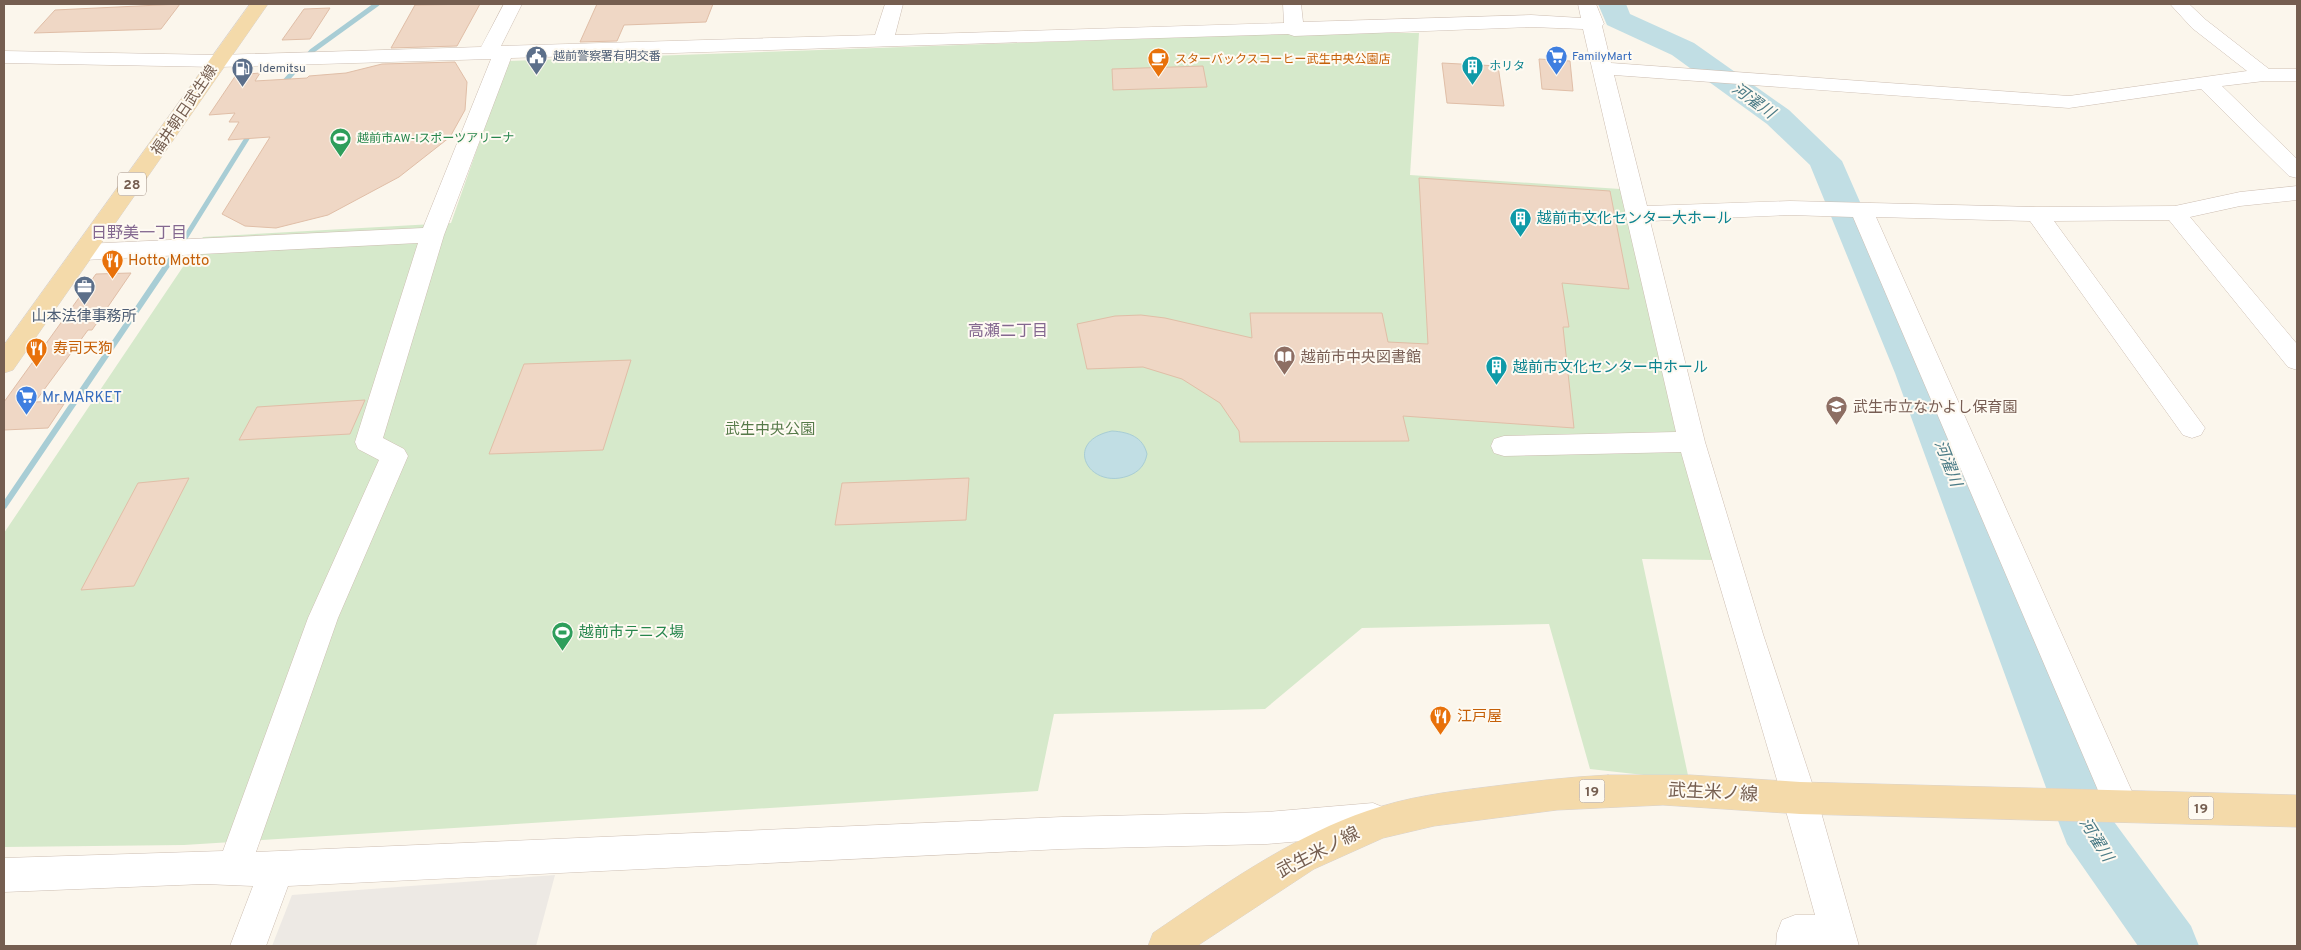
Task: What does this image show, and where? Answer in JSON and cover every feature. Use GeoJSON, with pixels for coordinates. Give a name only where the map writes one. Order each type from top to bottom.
{"type":"FeatureCollection","features":[{"type":"Feature","properties":{"kind":"main road","name":"福井朝日武生線"},"geometry":{"type":"LineString","coordinates":[[4,364],[259,4]]}},
{"type":"Feature","properties":{"kind":"main road","name":"武生米ノ線"},"geometry":{"type":"LineString","coordinates":[[1166,946],[1310,853],[1351,833],[1397,816],[1431,810],[1581,792],[1704,790],[1800,798],[2297,810]]}},
{"type":"Feature","properties":{"kind":"street"},"geometry":{"type":"LineString","coordinates":[[234,867],[324,618],[394,456],[368,442],[432,235],[513,4]]}},
{"type":"Feature","properties":{"kind":"street"},"geometry":{"type":"LineString","coordinates":[[883,42],[894,4]]}},
{"type":"Feature","properties":{"kind":"street"},"geometry":{"type":"LineString","coordinates":[[1292,4],[1294,30]]}},
{"type":"Feature","properties":{"kind":"street"},"geometry":{"type":"LineString","coordinates":[[1587,4],[1594,24],[1637,214],[1692,442],[1748,634],[1800,798],[1840,940],[1795,933],[1794,946]]}},
{"type":"Feature","properties":{"kind":"street"},"geometry":{"type":"LineString","coordinates":[[2179,4],[2199,24],[2264,75]]}},
{"type":"Feature","properties":{"kind":"street"},"geometry":{"type":"LineString","coordinates":[[4,57],[218,61],[1294,30],[1530,21],[1594,24]]}},
{"type":"Feature","properties":{"kind":"street"},"geometry":{"type":"LineString","coordinates":[[1603,68],[2069,102],[2264,75],[2297,75]]}},
{"type":"Feature","properties":{"kind":"street"},"geometry":{"type":"LineString","coordinates":[[2206,82],[2297,171]]}},
{"type":"Feature","properties":{"kind":"street"},"geometry":{"type":"LineString","coordinates":[[1637,214],[1790,208],[2037,214],[2175,213],[2240,199],[2297,193]]}},
{"type":"Feature","properties":{"kind":"street"},"geometry":{"type":"LineString","coordinates":[[1862,209],[2113,805]]}},
{"type":"Feature","properties":{"kind":"street"},"geometry":{"type":"LineString","coordinates":[[2175,213],[2297,361]]}},
{"type":"Feature","properties":{"kind":"street"},"geometry":{"type":"LineString","coordinates":[[2037,214],[2192,428]]}},
{"type":"Feature","properties":{"kind":"street"},"geometry":{"type":"LineString","coordinates":[[84,252],[432,235]]}},
{"type":"Feature","properties":{"kind":"street"},"geometry":{"type":"LineString","coordinates":[[1504,446],[1692,442]]}},
{"type":"Feature","properties":{"kind":"street"},"geometry":{"type":"LineString","coordinates":[[4,875],[234,867],[276,870],[1062,833],[1267,828],[1397,816]]}},
{"type":"Feature","properties":{"kind":"street"},"geometry":{"type":"LineString","coordinates":[[248,946],[276,870]]}},
{"type":"Feature","properties":{"kind":"shaded area"},"geometry":{"type":"Polygon","coordinates":[[[555,875],[536,946],[272,946],[292,895],[555,875]]]}},
{"type":"Feature","properties":{"kind":"green space","name":"武生中央公園"},"geometry":{"type":"Polygon","coordinates":[[[1300,33],[1419,33],[1410,175],[1620,189],[1715,560],[1642,559],[1689,780],[1590,769],[1549,624],[1362,628],[1265,709],[1054,714],[1038,791],[184,845],[4,847],[4,533],[203,237],[451,223],[508,61],[1300,33]]]}},
{"type":"Feature","properties":{"kind":"water"},"geometry":{"type":"Polygon","coordinates":[[[1112,431],[1129,434],[1139,440],[1145,448],[1147,454],[1145,462],[1138,470],[1128,476],[1114,478],[1102,476],[1092,471],[1086,462],[1085,453],[1088,444],[1097,436],[1112,431]]]}},
{"type":"Feature","properties":{"kind":"building"},"geometry":{"type":"Polygon","coordinates":[[[180,4],[161,29],[34,33],[55,10],[180,4]]]}},
{"type":"Feature","properties":{"kind":"building"},"geometry":{"type":"Polygon","coordinates":[[[480,4],[457,46],[391,48],[415,5],[480,4]]]}},
{"type":"Feature","properties":{"kind":"building"},"geometry":{"type":"Polygon","coordinates":[[[597,4],[713,4],[706,22],[624,25],[617,41],[580,42],[597,4]]]}},
{"type":"Feature","properties":{"kind":"building"},"geometry":{"type":"Polygon","coordinates":[[[330,8],[310,39],[282,40],[304,9],[330,8]]]}},
{"type":"Feature","properties":{"kind":"building","name":"FamilyMart"},"geometry":{"type":"Polygon","coordinates":[[[1539,59],[1570,61],[1573,91],[1542,89],[1539,59]]]}},
{"type":"Feature","properties":{"kind":"building","name":"越前市AW-Iスポーツアリーナ"},"geometry":{"type":"Polygon","coordinates":[[[455,62],[467,82],[465,110],[450,137],[399,177],[328,215],[276,228],[245,226],[222,214],[270,137],[228,140],[239,122],[229,122],[235,113],[209,115],[236,75],[260,73],[255,81],[307,78],[309,76],[346,73],[382,64],[455,62]]]}},
{"type":"Feature","properties":{"kind":"building","name":"ホリタ"},"geometry":{"type":"Polygon","coordinates":[[[1442,63],[1498,66],[1504,106],[1447,103],[1442,63]]]}},
{"type":"Feature","properties":{"kind":"building","name":"スターバックスコーヒー武生中央公園店"},"geometry":{"type":"Polygon","coordinates":[[[1203,66],[1207,87],[1113,90],[1112,69],[1203,66]]]}},
{"type":"Feature","properties":{"kind":"building"},"geometry":{"type":"Polygon","coordinates":[[[1419,178],[1610,191],[1629,289],[1562,283],[1569,327],[1563,327],[1574,428],[1403,416],[1409,441],[1240,442],[1239,431],[1220,403],[1182,379],[1143,367],[1087,369],[1077,324],[1115,316],[1141,315],[1165,318],[1252,338],[1250,313],[1382,313],[1388,342],[1428,344],[1419,178]]]}},
{"type":"Feature","properties":{"kind":"building"},"geometry":{"type":"Polygon","coordinates":[[[131,273],[92,330],[88,330],[35,402],[58,401],[57,404],[64,404],[48,428],[4,430],[4,402],[96,274],[131,273]]]}},
{"type":"Feature","properties":{"kind":"building"},"geometry":{"type":"Polygon","coordinates":[[[631,360],[603,450],[489,454],[524,364],[631,360]]]}},
{"type":"Feature","properties":{"kind":"building"},"geometry":{"type":"Polygon","coordinates":[[[365,400],[350,434],[239,440],[257,407],[365,400]]]}},
{"type":"Feature","properties":{"kind":"building"},"geometry":{"type":"Polygon","coordinates":[[[189,478],[134,586],[81,590],[138,483],[189,478]]]}},
{"type":"Feature","properties":{"kind":"building"},"geometry":{"type":"Polygon","coordinates":[[[969,478],[966,520],[835,525],[842,483],[969,478]]]}},
{"type":"Feature","properties":{"kind":"waterway"},"geometry":{"type":"LineString","coordinates":[[280,87],[312,51],[377,4]]}},
{"type":"Feature","properties":{"kind":"waterway","name":"河濯川"},"geometry":{"type":"LineString","coordinates":[[1612,4],[1617,19],[1683,49],[1778,117],[1825,161],[1915,373],[2086,826],[2171,946]]}},
{"type":"Feature","properties":{"kind":"waterway"},"geometry":{"type":"LineString","coordinates":[[177,251],[251,132]]}},
{"type":"Feature","properties":{"kind":"waterway"},"geometry":{"type":"LineString","coordinates":[[4,506],[178,249]]}},
{"type":"Feature","properties":{"kind":"place","name":"越前警察署有明交番"},"geometry":{"type":"Point","coordinates":[537,75]}},
{"type":"Feature","properties":{"kind":"place","name":"FamilyMart"},"geometry":{"type":"Point","coordinates":[1556,75]}},
{"type":"Feature","properties":{"kind":"place","name":"スターバックスコーヒー武生中央公園店"},"geometry":{"type":"Point","coordinates":[1159,78]}},
{"type":"Feature","properties":{"kind":"place","name":"ホリタ"},"geometry":{"type":"Point","coordinates":[1473,85]}},
{"type":"Feature","properties":{"kind":"place","name":"Idemitsu"},"geometry":{"type":"Point","coordinates":[243,87]}},
{"type":"Feature","properties":{"kind":"place","name":"越前市AW-Iスポーツアリーナ"},"geometry":{"type":"Point","coordinates":[341,157]}},
{"type":"Feature","properties":{"kind":"place","name":"越前市文化センター大ホール"},"geometry":{"type":"Point","coordinates":[1521,237]}},
{"type":"Feature","properties":{"kind":"place","name":"Hotto Motto"},"geometry":{"type":"Point","coordinates":[112,279]}},
{"type":"Feature","properties":{"kind":"place","name":"山本法律事務所"},"geometry":{"type":"Point","coordinates":[84,306]}},
{"type":"Feature","properties":{"kind":"place","name":"寿司天狗"},"geometry":{"type":"Point","coordinates":[37,367]}},
{"type":"Feature","properties":{"kind":"place","name":"越前市中央図書館"},"geometry":{"type":"Point","coordinates":[1285,376]}},
{"type":"Feature","properties":{"kind":"place","name":"越前市文化センター中ホール"},"geometry":{"type":"Point","coordinates":[1497,386]}},
{"type":"Feature","properties":{"kind":"place","name":"Mr.MARKET"},"geometry":{"type":"Point","coordinates":[26,416]}},
{"type":"Feature","properties":{"kind":"place","name":"武生市立なかよし保育園"},"geometry":{"type":"Point","coordinates":[1837,426]}},
{"type":"Feature","properties":{"kind":"place","name":"越前市テニス場"},"geometry":{"type":"Point","coordinates":[563,651]}},
{"type":"Feature","properties":{"kind":"place","name":"江戸屋"},"geometry":{"type":"Point","coordinates":[1441,735]}},
{"type":"Feature","properties":{"kind":"district","name":"日野美一丁目"},"geometry":{"type":"Point","coordinates":[139,232]}},
{"type":"Feature","properties":{"kind":"district","name":"高瀬二丁目"},"geometry":{"type":"Point","coordinates":[1008,330]}}]}
